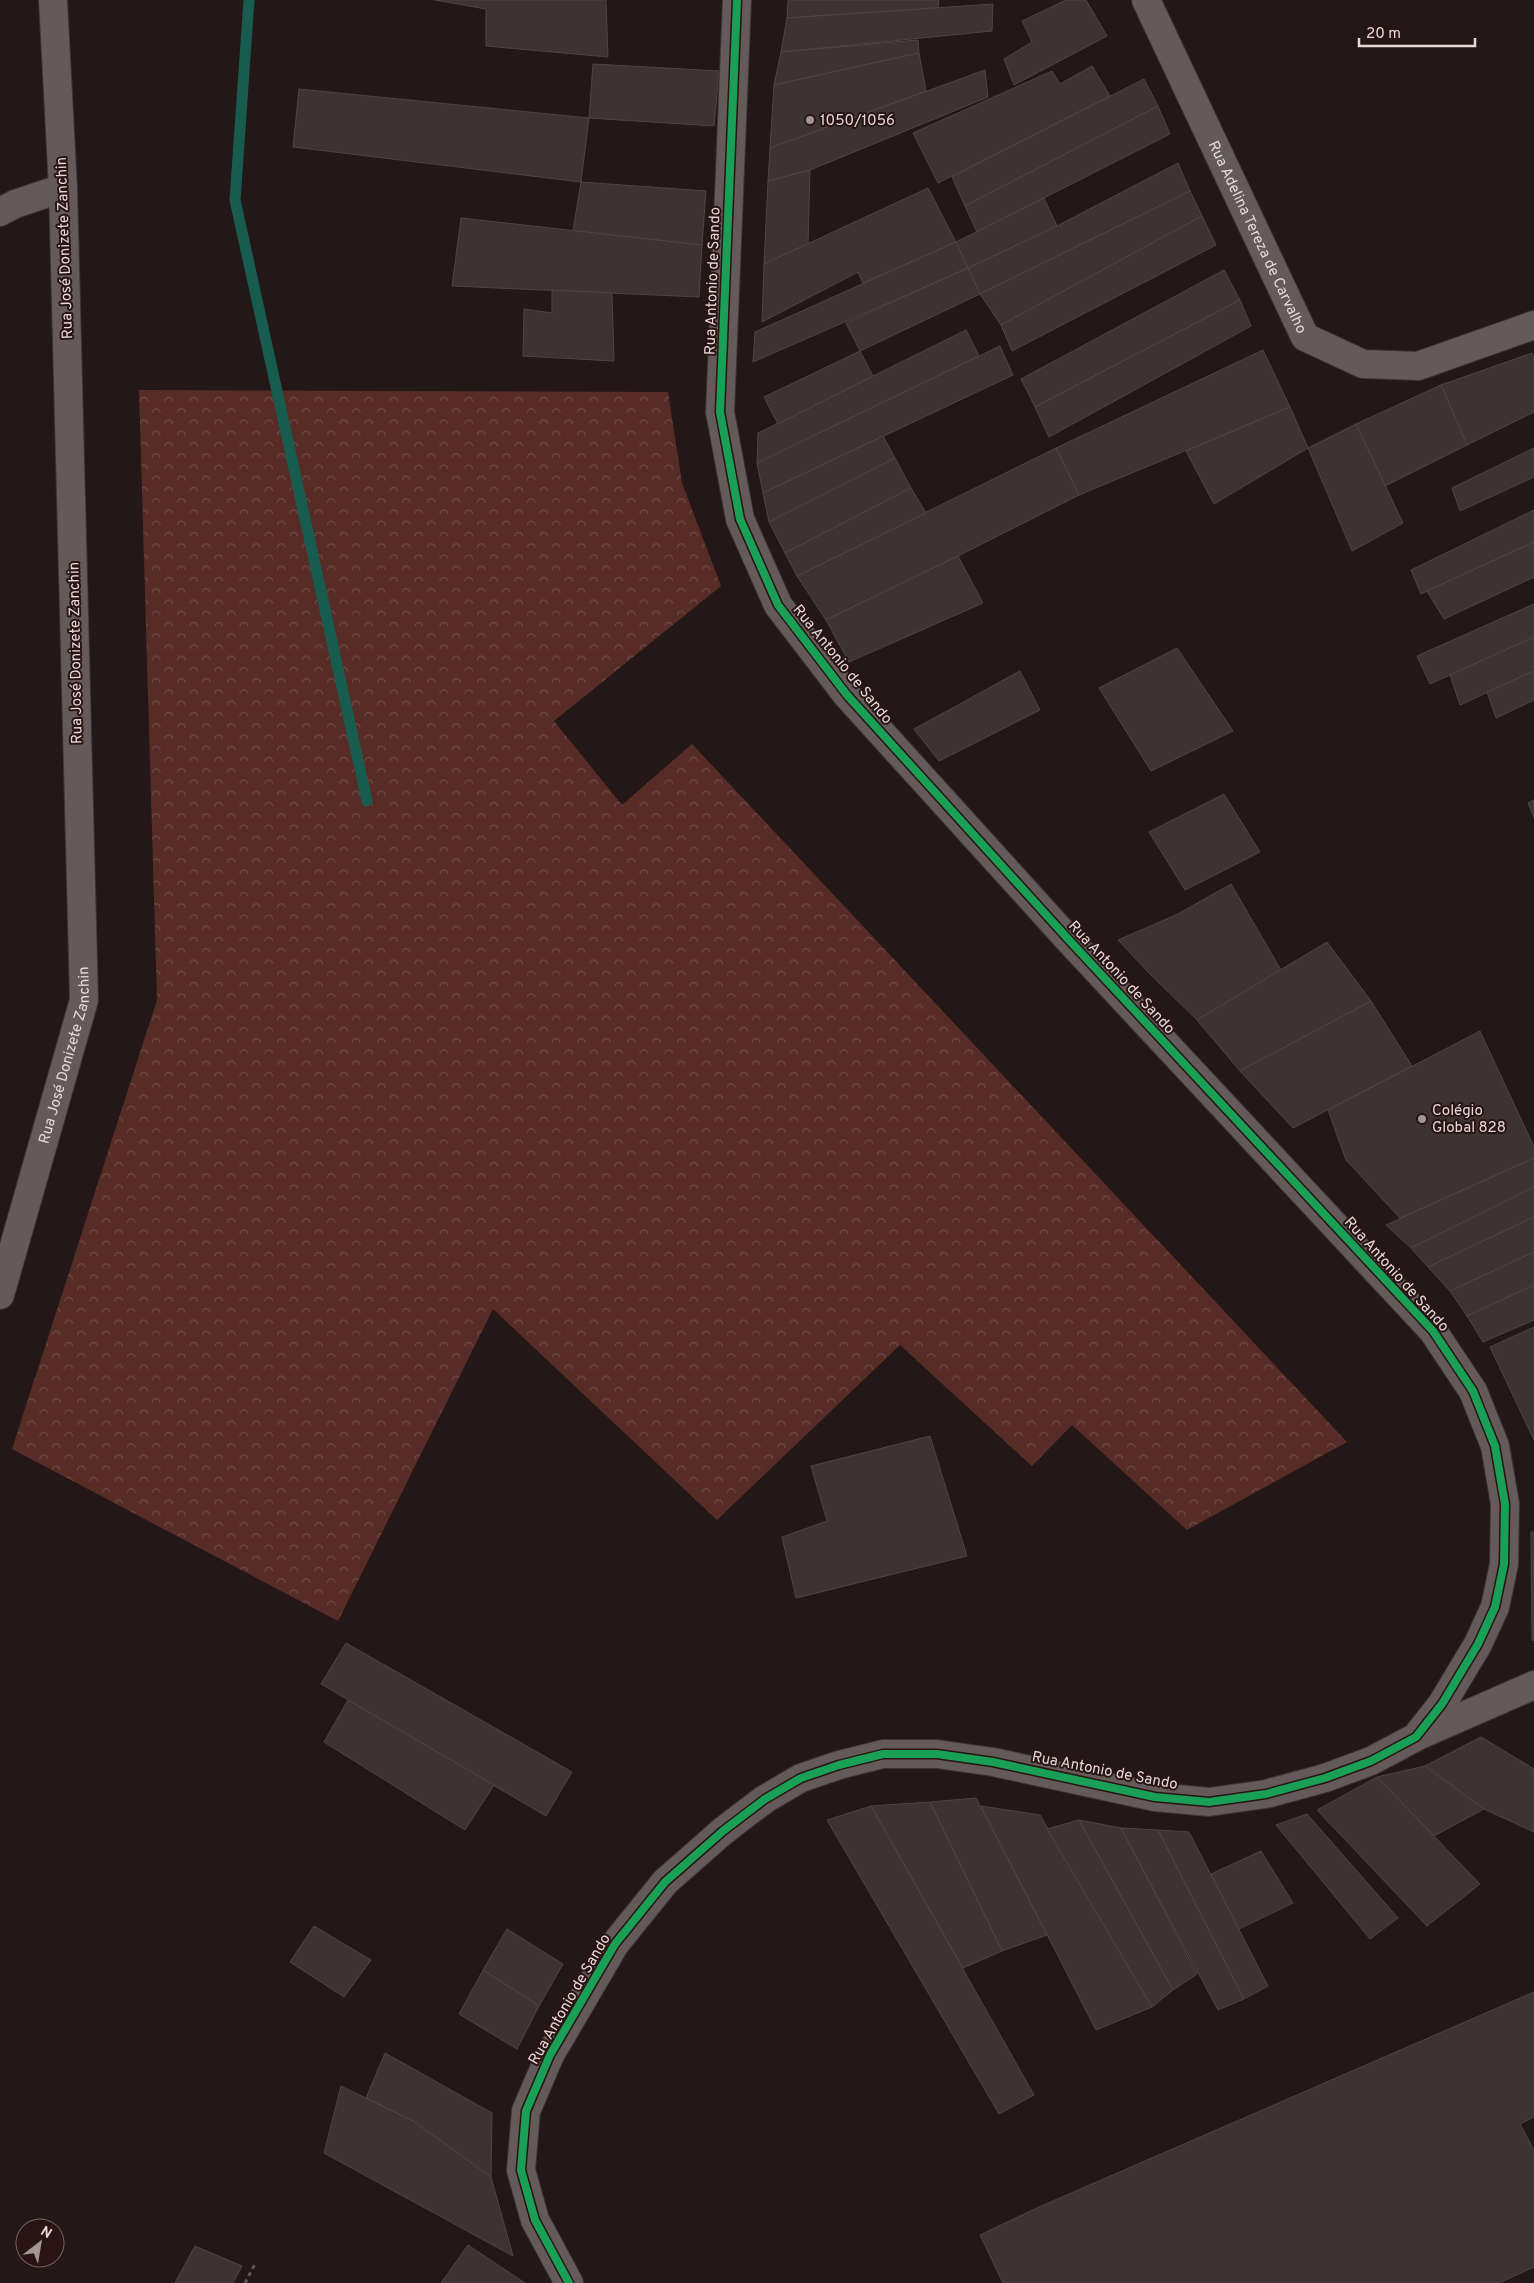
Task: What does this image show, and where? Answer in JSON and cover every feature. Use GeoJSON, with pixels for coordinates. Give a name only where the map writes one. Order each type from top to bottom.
{"type":"FeatureCollection","features":[{"type":"Feature","properties":{"kind":"street","name":"Rua José Donizete Zanchin"},"geometry":{"type":"LineString","coordinates":[[2,1283],[84,1000],[63,188],[54,0]]}},
{"type":"Feature","properties":{"kind":"street","name":"Rua Antonio de Sando"},"geometry":{"type":"LineString","coordinates":[[569,2283],[535,2220],[520,2170],[526,2111],[550,2055],[615,1944],[665,1882],[722,1831],[764,1799],[801,1778],[839,1765],[883,1754],[937,1754],[1002,1764],[1155,1797],[1209,1802],[1266,1794],[1325,1778],[1371,1761],[1416,1737],[1442,1704],[1478,1644],[1495,1607],[1504,1564],[1504,1504],[1495,1446],[1472,1391],[1433,1331],[1069,940],[847,695],[778,605],[740,519],[720,412],[737,0]]}},
{"type":"Feature","properties":{"kind":"street","name":"Rua Adelina Tereza de Carvalho"},"geometry":{"type":"LineString","coordinates":[[1146,0],[1305,337],[1363,364],[1418,366],[1534,325]]}},
{"type":"Feature","properties":{"kind":"street"},"geometry":{"type":"LineString","coordinates":[[0,212],[15,204],[63,188]]}},
{"type":"Feature","properties":{"kind":"street"},"geometry":{"type":"LineString","coordinates":[[1416,1737],[1534,1685]]}},
{"type":"Feature","properties":{"kind":"path"},"geometry":{"type":"LineString","coordinates":[[245,2283],[255,2264]]}},
{"type":"Feature","properties":{"kind":"green space"},"geometry":{"type":"Polygon","coordinates":[[[139,390],[668,392],[682,483],[721,586],[554,721],[622,805],[692,744],[1347,1442],[1187,1530],[1072,1425],[1032,1466],[900,1345],[717,1520],[493,1309],[338,1621],[12,1449],[157,1000],[139,390]]]}},
{"type":"Feature","properties":{"kind":"building"},"geometry":{"type":"Polygon","coordinates":[[[435,0],[606,0],[608,57],[486,46],[486,9],[435,0]]]}},
{"type":"Feature","properties":{"kind":"building"},"geometry":{"type":"Polygon","coordinates":[[[788,0],[939,0],[938,8],[787,18],[788,0]]]}},
{"type":"Feature","properties":{"kind":"building"},"geometry":{"type":"Polygon","coordinates":[[[1066,0],[1086,0],[1107,36],[1014,85],[1004,59],[1032,42],[1022,21],[1066,0]]]}},
{"type":"Feature","properties":{"kind":"building"},"geometry":{"type":"Polygon","coordinates":[[[993,4],[992,31],[781,52],[787,18],[993,4]]]}},
{"type":"Feature","properties":{"kind":"building"},"geometry":{"type":"Polygon","coordinates":[[[918,40],[919,53],[774,85],[781,52],[918,40]]]}},
{"type":"Feature","properties":{"kind":"building","name":"1050/1056"},"geometry":{"type":"Polygon","coordinates":[[[919,53],[926,91],[770,148],[774,85],[919,53]]]}},
{"type":"Feature","properties":{"kind":"building"},"geometry":{"type":"Polygon","coordinates":[[[593,64],[719,71],[714,126],[589,118],[593,64]]]}},
{"type":"Feature","properties":{"kind":"building"},"geometry":{"type":"Polygon","coordinates":[[[1092,66],[1110,96],[938,183],[913,133],[1052,71],[1060,84],[1092,66]]]}},
{"type":"Feature","properties":{"kind":"building"},"geometry":{"type":"Polygon","coordinates":[[[985,70],[988,97],[810,170],[768,181],[770,148],[985,70]]]}},
{"type":"Feature","properties":{"kind":"building"},"geometry":{"type":"Polygon","coordinates":[[[1144,79],[1158,106],[965,206],[952,177],[1144,79]]]}},
{"type":"Feature","properties":{"kind":"building"},"geometry":{"type":"Polygon","coordinates":[[[299,89],[589,118],[581,182],[293,147],[299,89]]]}},
{"type":"Feature","properties":{"kind":"building"},"geometry":{"type":"Polygon","coordinates":[[[1158,106],[1170,134],[977,232],[965,206],[1158,106]]]}},
{"type":"Feature","properties":{"kind":"building"},"geometry":{"type":"Polygon","coordinates":[[[1178,163],[1190,191],[980,294],[968,268],[1057,226],[1178,163]]]}},
{"type":"Feature","properties":{"kind":"building"},"geometry":{"type":"Polygon","coordinates":[[[810,170],[808,244],[764,264],[768,181],[810,170]]]}},
{"type":"Feature","properties":{"kind":"building"},"geometry":{"type":"Polygon","coordinates":[[[581,182],[706,191],[702,245],[573,231],[581,182]]]}},
{"type":"Feature","properties":{"kind":"building"},"geometry":{"type":"Polygon","coordinates":[[[928,188],[956,242],[863,283],[858,272],[762,322],[764,264],[928,188]]]}},
{"type":"Feature","properties":{"kind":"building"},"geometry":{"type":"Polygon","coordinates":[[[1190,191],[1202,216],[1001,325],[980,294],[1190,191]]]}},
{"type":"Feature","properties":{"kind":"building"},"geometry":{"type":"Polygon","coordinates":[[[1044,198],[1057,226],[968,268],[956,242],[1044,198]]]}},
{"type":"Feature","properties":{"kind":"building"},"geometry":{"type":"Polygon","coordinates":[[[1202,216],[1216,245],[1012,351],[1001,325],[1202,216]]]}},
{"type":"Feature","properties":{"kind":"building"},"geometry":{"type":"Polygon","coordinates":[[[461,218],[702,245],[699,297],[452,286],[461,218]]]}},
{"type":"Feature","properties":{"kind":"building"},"geometry":{"type":"Polygon","coordinates":[[[956,242],[968,268],[753,362],[755,332],[956,242]]]}},
{"type":"Feature","properties":{"kind":"building"},"geometry":{"type":"Polygon","coordinates":[[[968,268],[980,294],[860,351],[846,323],[968,268]]]}},
{"type":"Feature","properties":{"kind":"building"},"geometry":{"type":"Polygon","coordinates":[[[1224,270],[1240,300],[1035,407],[1021,379],[1224,270]]]}},
{"type":"Feature","properties":{"kind":"building"},"geometry":{"type":"Polygon","coordinates":[[[552,290],[612,293],[614,361],[523,356],[524,309],[552,313],[552,290]]]}},
{"type":"Feature","properties":{"kind":"building"},"geometry":{"type":"Polygon","coordinates":[[[1240,300],[1251,326],[1049,437],[1035,407],[1240,300]]]}},
{"type":"Feature","properties":{"kind":"building"},"geometry":{"type":"Polygon","coordinates":[[[966,330],[979,356],[757,463],[758,433],[966,330]]]}},
{"type":"Feature","properties":{"kind":"building"},"geometry":{"type":"Polygon","coordinates":[[[1000,346],[1013,375],[763,493],[757,463],[1000,346]]]}},
{"type":"Feature","properties":{"kind":"building"},"geometry":{"type":"Polygon","coordinates":[[[1263,350],[1290,407],[1079,495],[1056,448],[1263,350]]]}},
{"type":"Feature","properties":{"kind":"building"},"geometry":{"type":"Polygon","coordinates":[[[860,351],[873,376],[778,424],[764,397],[860,351]]]}},
{"type":"Feature","properties":{"kind":"building"},"geometry":{"type":"Polygon","coordinates":[[[1532,353],[1534,359],[1534,412],[1467,445],[1441,385],[1532,353]]]}},
{"type":"Feature","properties":{"kind":"building"},"geometry":{"type":"Polygon","coordinates":[[[1441,385],[1467,445],[1385,486],[1356,424],[1441,385]]]}},
{"type":"Feature","properties":{"kind":"building"},"geometry":{"type":"Polygon","coordinates":[[[1290,407],[1308,448],[1214,504],[1186,451],[1290,407]]]}},
{"type":"Feature","properties":{"kind":"building"},"geometry":{"type":"Polygon","coordinates":[[[1356,424],[1403,523],[1352,551],[1308,448],[1356,424]]]}},
{"type":"Feature","properties":{"kind":"building"},"geometry":{"type":"Polygon","coordinates":[[[883,436],[895,458],[769,522],[763,493],[883,436]]]}},
{"type":"Feature","properties":{"kind":"building"},"geometry":{"type":"Polygon","coordinates":[[[1056,448],[1079,495],[958,556],[826,620],[797,576],[1056,448]]]}},
{"type":"Feature","properties":{"kind":"building"},"geometry":{"type":"Polygon","coordinates":[[[1534,448],[1534,477],[1460,511],[1452,488],[1534,448]]]}},
{"type":"Feature","properties":{"kind":"building"},"geometry":{"type":"Polygon","coordinates":[[[895,458],[911,488],[785,553],[769,522],[895,458]]]}},
{"type":"Feature","properties":{"kind":"building"},"geometry":{"type":"Polygon","coordinates":[[[911,488],[926,513],[797,576],[785,553],[911,488]]]}},
{"type":"Feature","properties":{"kind":"building"},"geometry":{"type":"Polygon","coordinates":[[[1534,510],[1534,542],[1421,594],[1411,570],[1534,510]]]}},
{"type":"Feature","properties":{"kind":"building"},"geometry":{"type":"Polygon","coordinates":[[[1534,542],[1534,577],[1444,619],[1427,591],[1534,542]]]}},
{"type":"Feature","properties":{"kind":"building"},"geometry":{"type":"Polygon","coordinates":[[[958,556],[983,603],[849,662],[826,620],[958,556]]]}},
{"type":"Feature","properties":{"kind":"building"},"geometry":{"type":"Polygon","coordinates":[[[1534,604],[1534,637],[1430,684],[1417,656],[1534,604]]]}},
{"type":"Feature","properties":{"kind":"building"},"geometry":{"type":"Polygon","coordinates":[[[1534,637],[1534,671],[1460,705],[1450,675],[1534,637]]]}},
{"type":"Feature","properties":{"kind":"building"},"geometry":{"type":"Polygon","coordinates":[[[1177,648],[1233,731],[1151,771],[1099,688],[1177,648]]]}},
{"type":"Feature","properties":{"kind":"building"},"geometry":{"type":"Polygon","coordinates":[[[1020,671],[1040,710],[939,761],[914,729],[1020,671]]]}},
{"type":"Feature","properties":{"kind":"building"},"geometry":{"type":"Polygon","coordinates":[[[1534,671],[1534,700],[1496,718],[1487,692],[1534,671]]]}},
{"type":"Feature","properties":{"kind":"building"},"geometry":{"type":"Polygon","coordinates":[[[1224,794],[1260,852],[1185,890],[1149,832],[1224,794]]]}},
{"type":"Feature","properties":{"kind":"building"},"geometry":{"type":"Polygon","coordinates":[[[1534,800],[1534,818],[1528,803],[1534,800]]]}},
{"type":"Feature","properties":{"kind":"building"},"geometry":{"type":"Polygon","coordinates":[[[1231,884],[1281,970],[1197,1020],[1118,940],[1178,914],[1231,884]]]}},
{"type":"Feature","properties":{"kind":"building"},"geometry":{"type":"Polygon","coordinates":[[[1327,942],[1371,1001],[1240,1071],[1197,1020],[1327,942]]]}},
{"type":"Feature","properties":{"kind":"building"},"geometry":{"type":"Polygon","coordinates":[[[1371,1001],[1412,1066],[1293,1128],[1240,1071],[1371,1001]]]}},
{"type":"Feature","properties":{"kind":"building","name":"Colégio Global 828"},"geometry":{"type":"Polygon","coordinates":[[[1480,1031],[1534,1147],[1534,1158],[1400,1218],[1346,1160],[1328,1110],[1480,1031]]]}},
{"type":"Feature","properties":{"kind":"building"},"geometry":{"type":"Polygon","coordinates":[[[1534,1158],[1534,1187],[1411,1248],[1386,1225],[1534,1158]]]}},
{"type":"Feature","properties":{"kind":"building"},"geometry":{"type":"Polygon","coordinates":[[[1534,1187],[1534,1217],[1428,1267],[1411,1248],[1534,1187]]]}},
{"type":"Feature","properties":{"kind":"building"},"geometry":{"type":"Polygon","coordinates":[[[1534,1217],[1534,1252],[1450,1291],[1428,1267],[1534,1217]]]}},
{"type":"Feature","properties":{"kind":"building"},"geometry":{"type":"Polygon","coordinates":[[[1534,1252],[1534,1285],[1467,1316],[1450,1291],[1534,1252]]]}},
{"type":"Feature","properties":{"kind":"building"},"geometry":{"type":"Polygon","coordinates":[[[1534,1285],[1534,1320],[1483,1342],[1467,1316],[1534,1285]]]}},
{"type":"Feature","properties":{"kind":"building"},"geometry":{"type":"Polygon","coordinates":[[[1534,1327],[1534,1440],[1490,1347],[1534,1327]]]}},
{"type":"Feature","properties":{"kind":"building"},"geometry":{"type":"Polygon","coordinates":[[[930,1436],[967,1556],[796,1598],[782,1537],[827,1521],[811,1466],[930,1436]]]}},
{"type":"Feature","properties":{"kind":"building"},"geometry":{"type":"Polygon","coordinates":[[[1531,1532],[1534,1532],[1534,1641],[1532,1640],[1531,1532]]]}},
{"type":"Feature","properties":{"kind":"building"},"geometry":{"type":"Polygon","coordinates":[[[346,1643],[572,1772],[546,1816],[321,1684],[346,1643]]]}},
{"type":"Feature","properties":{"kind":"building"},"geometry":{"type":"Polygon","coordinates":[[[348,1700],[494,1785],[465,1830],[324,1742],[348,1700]]]}},
{"type":"Feature","properties":{"kind":"building"},"geometry":{"type":"Polygon","coordinates":[[[1481,1737],[1534,1769],[1534,1832],[1484,1809],[1425,1766],[1481,1737]]]}},
{"type":"Feature","properties":{"kind":"building"},"geometry":{"type":"Polygon","coordinates":[[[1425,1766],[1484,1809],[1434,1836],[1377,1777],[1425,1766]]]}},
{"type":"Feature","properties":{"kind":"building"},"geometry":{"type":"Polygon","coordinates":[[[1377,1777],[1480,1884],[1427,1926],[1317,1810],[1377,1777]]]}},
{"type":"Feature","properties":{"kind":"building"},"geometry":{"type":"Polygon","coordinates":[[[976,1798],[1047,1935],[1002,1951],[930,1802],[976,1798]]]}},
{"type":"Feature","properties":{"kind":"building"},"geometry":{"type":"Polygon","coordinates":[[[930,1802],[1002,1951],[963,1968],[871,1806],[930,1802]]]}},
{"type":"Feature","properties":{"kind":"building"},"geometry":{"type":"Polygon","coordinates":[[[871,1806],[1034,2095],[999,2114],[827,1820],[871,1806]]]}},
{"type":"Feature","properties":{"kind":"building"},"geometry":{"type":"Polygon","coordinates":[[[981,1806],[1040,1815],[1152,2007],[1096,2030],[981,1806]]]}},
{"type":"Feature","properties":{"kind":"building"},"geometry":{"type":"Polygon","coordinates":[[[1307,1814],[1398,1918],[1370,1939],[1276,1825],[1307,1814]]]}},
{"type":"Feature","properties":{"kind":"building"},"geometry":{"type":"Polygon","coordinates":[[[1079,1820],[1173,1990],[1152,2007],[1047,1829],[1079,1820]]]}},
{"type":"Feature","properties":{"kind":"building"},"geometry":{"type":"Polygon","coordinates":[[[1079,1820],[1121,1828],[1197,1974],[1173,1990],[1079,1820]]]}},
{"type":"Feature","properties":{"kind":"building"},"geometry":{"type":"Polygon","coordinates":[[[1121,1828],[1158,1830],[1244,1999],[1218,2010],[1121,1828]]]}},
{"type":"Feature","properties":{"kind":"building"},"geometry":{"type":"Polygon","coordinates":[[[1158,1830],[1189,1832],[1268,1986],[1244,1999],[1158,1830]]]}},
{"type":"Feature","properties":{"kind":"building"},"geometry":{"type":"Polygon","coordinates":[[[1261,1851],[1293,1903],[1239,1929],[1211,1874],[1261,1851]]]}},
{"type":"Feature","properties":{"kind":"building"},"geometry":{"type":"Polygon","coordinates":[[[314,1926],[371,1960],[344,1997],[290,1962],[314,1926]]]}},
{"type":"Feature","properties":{"kind":"building"},"geometry":{"type":"Polygon","coordinates":[[[507,1929],[563,1964],[539,2006],[483,1970],[507,1929]]]}},
{"type":"Feature","properties":{"kind":"building"},"geometry":{"type":"Polygon","coordinates":[[[483,1970],[539,2006],[517,2049],[459,2014],[483,1970]]]}},
{"type":"Feature","properties":{"kind":"building"},"geometry":{"type":"Polygon","coordinates":[[[1534,1992],[1534,2117],[1520,2124],[1534,2150],[1534,2267],[1499,2283],[1003,2283],[980,2235],[1039,2207],[1534,1992]]]}},
{"type":"Feature","properties":{"kind":"building"},"geometry":{"type":"Polygon","coordinates":[[[385,2053],[492,2113],[491,2177],[413,2121],[366,2098],[385,2053]]]}},
{"type":"Feature","properties":{"kind":"building"},"geometry":{"type":"Polygon","coordinates":[[[341,2086],[413,2121],[491,2177],[513,2256],[324,2153],[341,2086]]]}},
{"type":"Feature","properties":{"kind":"building"},"geometry":{"type":"Polygon","coordinates":[[[468,2245],[525,2283],[441,2283],[468,2245]]]}},
{"type":"Feature","properties":{"kind":"building"},"geometry":{"type":"Polygon","coordinates":[[[195,2246],[242,2266],[233,2283],[175,2283],[195,2246]]]}},
{"type":"Feature","properties":{"kind":"waterway"},"geometry":{"type":"LineString","coordinates":[[249,0],[235,200],[367,801]]}},
{"type":"Feature","properties":{"kind":"cycle path"},"geometry":{"type":"LineString","coordinates":[[569,2283],[535,2220],[521,2170],[526,2111],[550,2055],[615,1944],[665,1882],[723,1831],[765,1799],[801,1778],[839,1765],[883,1754],[937,1754],[993,1762],[1155,1797],[1209,1802],[1266,1794],[1325,1778],[1371,1761],[1416,1737],[1442,1704],[1478,1644],[1495,1607],[1504,1564],[1505,1504],[1495,1446],[1473,1391],[1433,1331],[1069,940],[847,695],[778,605],[740,519],[720,412],[737,0]]}},
{"type":"Feature","properties":{"kind":"place","name":"1050/1056"},"geometry":{"type":"Point","coordinates":[810,120]}},
{"type":"Feature","properties":{"kind":"place","name":"Colégio Global 828"},"geometry":{"type":"Point","coordinates":[1422,1119]}}]}
